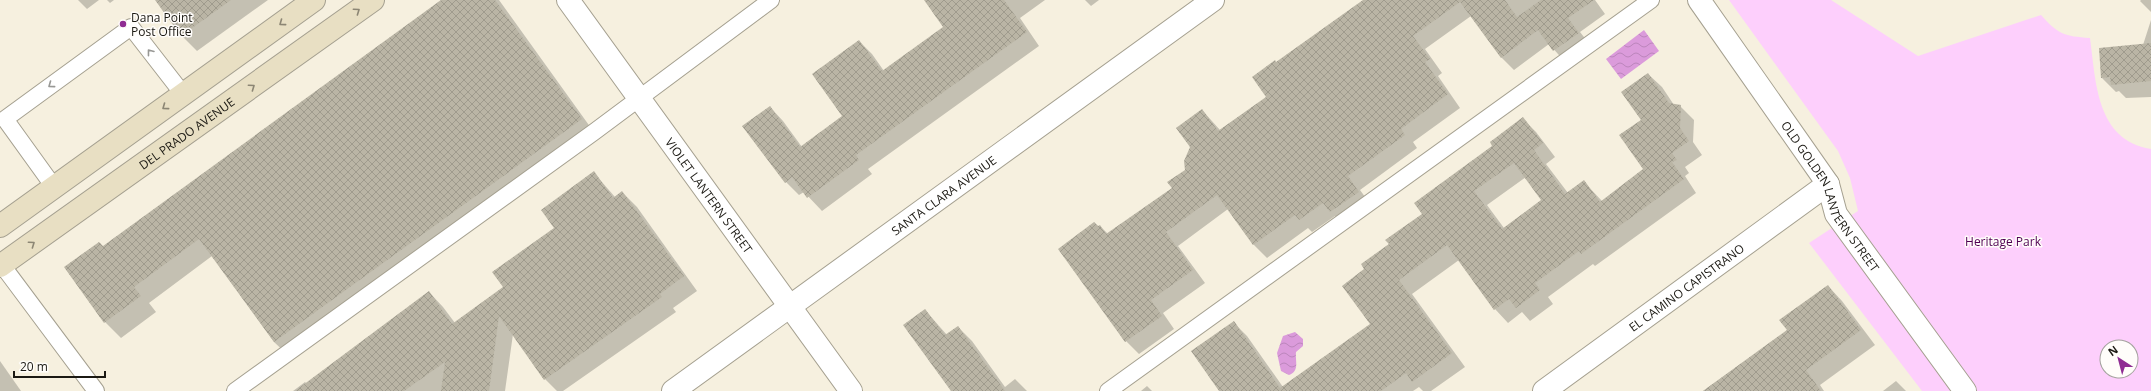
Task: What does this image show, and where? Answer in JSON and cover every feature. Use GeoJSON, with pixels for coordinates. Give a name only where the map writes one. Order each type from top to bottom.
{"type":"FeatureCollection","features":[{"type":"Feature","properties":{"kind":"main road"},"geometry":{"type":"LineString","coordinates":[[0,226],[314,0]]}},
{"type":"Feature","properties":{"kind":"main road","name":"DEL PRADO AVENUE"},"geometry":{"type":"LineString","coordinates":[[1,265],[373,0]]}},
{"type":"Feature","properties":{"kind":"street","name":"VIOLET LANTERN STREET"},"geometry":{"type":"LineString","coordinates":[[568,0],[851,391]]}},
{"type":"Feature","properties":{"kind":"street","name":"SANTA CLARA AVENUE"},"geometry":{"type":"LineString","coordinates":[[673,391],[1214,0]]}},
{"type":"Feature","properties":{"kind":"street","name":"OLD GOLDEN LANTERN STREET"},"geometry":{"type":"LineString","coordinates":[[1699,0],[1828,184],[1836,214],[1965,391]]}},
{"type":"Feature","properties":{"kind":"street","name":"EL CAMINO CAPISTRANO"},"geometry":{"type":"LineString","coordinates":[[1544,391],[1828,184]]}},
{"type":"Feature","properties":{"kind":"lane"},"geometry":{"type":"LineString","coordinates":[[235,391],[771,0]]}},
{"type":"Feature","properties":{"kind":"lane"},"geometry":{"type":"LineString","coordinates":[[1108,391],[1651,0]]}},
{"type":"Feature","properties":{"kind":"lane"},"geometry":{"type":"LineString","coordinates":[[54,187],[5,119],[131,27],[183,94]]}},
{"type":"Feature","properties":{"kind":"lane"},"geometry":{"type":"LineString","coordinates":[[1,265],[96,391]]}},
{"type":"Feature","properties":{"kind":"green space","name":"Heritage Park"},"geometry":{"type":"Polygon","coordinates":[[[1729,0],[1831,0],[1918,56],[2041,15],[2053,27],[2062,33],[2090,38],[2097,90],[2102,107],[2109,122],[2119,134],[2133,143],[2151,149],[2151,391],[1922,391],[1809,243],[1858,211],[1850,178],[1838,151],[1729,0]]]}},
{"type":"Feature","properties":{"kind":"water"},"geometry":{"type":"Polygon","coordinates":[[[1644,30],[1659,51],[1621,79],[1606,59],[1644,30]]]}},
{"type":"Feature","properties":{"kind":"water"},"geometry":{"type":"Polygon","coordinates":[[[1295,332],[1303,339],[1303,346],[1296,352],[1296,368],[1295,371],[1289,375],[1281,371],[1277,353],[1283,336],[1295,332]]]}},
{"type":"Feature","properties":{"kind":"building"},"geometry":{"type":"Polygon","coordinates":[[[155,0],[231,0],[181,36],[155,0]]]}},
{"type":"Feature","properties":{"kind":"building"},"geometry":{"type":"Polygon","coordinates":[[[441,0],[495,0],[582,119],[274,342],[199,239],[134,287],[141,296],[104,323],[64,267],[99,242],[103,246],[441,0]]]}},
{"type":"Feature","properties":{"kind":"building"},"geometry":{"type":"Polygon","coordinates":[[[924,0],[1004,0],[1027,32],[856,155],[859,160],[807,198],[792,177],[785,183],[742,126],[770,106],[800,147],[842,116],[812,74],[859,40],[882,71],[943,27],[924,0]]]}},
{"type":"Feature","properties":{"kind":"building"},"geometry":{"type":"Polygon","coordinates":[[[1363,0],[1505,0],[1517,17],[1541,0],[1594,0],[1568,18],[1579,33],[1553,51],[1538,30],[1501,58],[1460,2],[1413,36],[1430,59],[1425,62],[1448,94],[1401,129],[1405,135],[1348,176],[1359,192],[1330,212],[1323,203],[1299,220],[1295,215],[1253,245],[1217,195],[1166,232],[1193,270],[1151,300],[1162,316],[1125,342],[1058,249],[1094,222],[1098,226],[1100,225],[1106,234],[1172,188],[1167,182],[1185,170],[1184,161],[1190,147],[1176,128],[1202,109],[1218,131],[1266,97],[1252,77],[1275,60],[1276,62],[1363,0]]]}},
{"type":"Feature","properties":{"kind":"building"},"geometry":{"type":"Polygon","coordinates":[[[2151,43],[2151,81],[2111,85],[2110,77],[2101,78],[2099,48],[2151,43]]]}},
{"type":"Feature","properties":{"kind":"building"},"geometry":{"type":"Polygon","coordinates":[[[1648,73],[1669,103],[1681,105],[1680,128],[1689,141],[1672,153],[1677,160],[1672,162],[1684,179],[1581,254],[1579,251],[1535,283],[1540,290],[1516,308],[1509,299],[1494,310],[1447,245],[1399,280],[1452,353],[1412,382],[1406,373],[1381,391],[1219,391],[1191,351],[1234,321],[1280,388],[1370,324],[1342,286],[1364,269],[1361,264],[1389,244],[1385,240],[1422,214],[1414,203],[1492,146],[1490,142],[1523,117],[1543,143],[1534,150],[1565,194],[1584,180],[1600,202],[1643,169],[1619,135],[1641,120],[1621,92],[1648,73]],[[1514,163],[1474,191],[1502,229],[1541,200],[1514,163]]]}},
{"type":"Feature","properties":{"kind":"building"},"geometry":{"type":"Polygon","coordinates":[[[594,171],[613,198],[622,191],[684,276],[660,294],[662,297],[544,380],[499,316],[489,391],[441,391],[445,362],[404,391],[295,391],[429,291],[452,324],[503,287],[492,272],[554,228],[541,210],[594,171]]]}},
{"type":"Feature","properties":{"kind":"building"},"geometry":{"type":"Polygon","coordinates":[[[1828,285],[1861,330],[1806,370],[1821,391],[1703,391],[1787,330],[1779,320],[1828,285]]]}},
{"type":"Feature","properties":{"kind":"building"},"geometry":{"type":"Polygon","coordinates":[[[925,309],[945,335],[958,326],[1005,391],[951,391],[903,325],[925,309]]]}},
{"type":"Feature","properties":{"kind":"place","name":"Dana Point Post Office"},"geometry":{"type":"Point","coordinates":[123,24]}}]}
